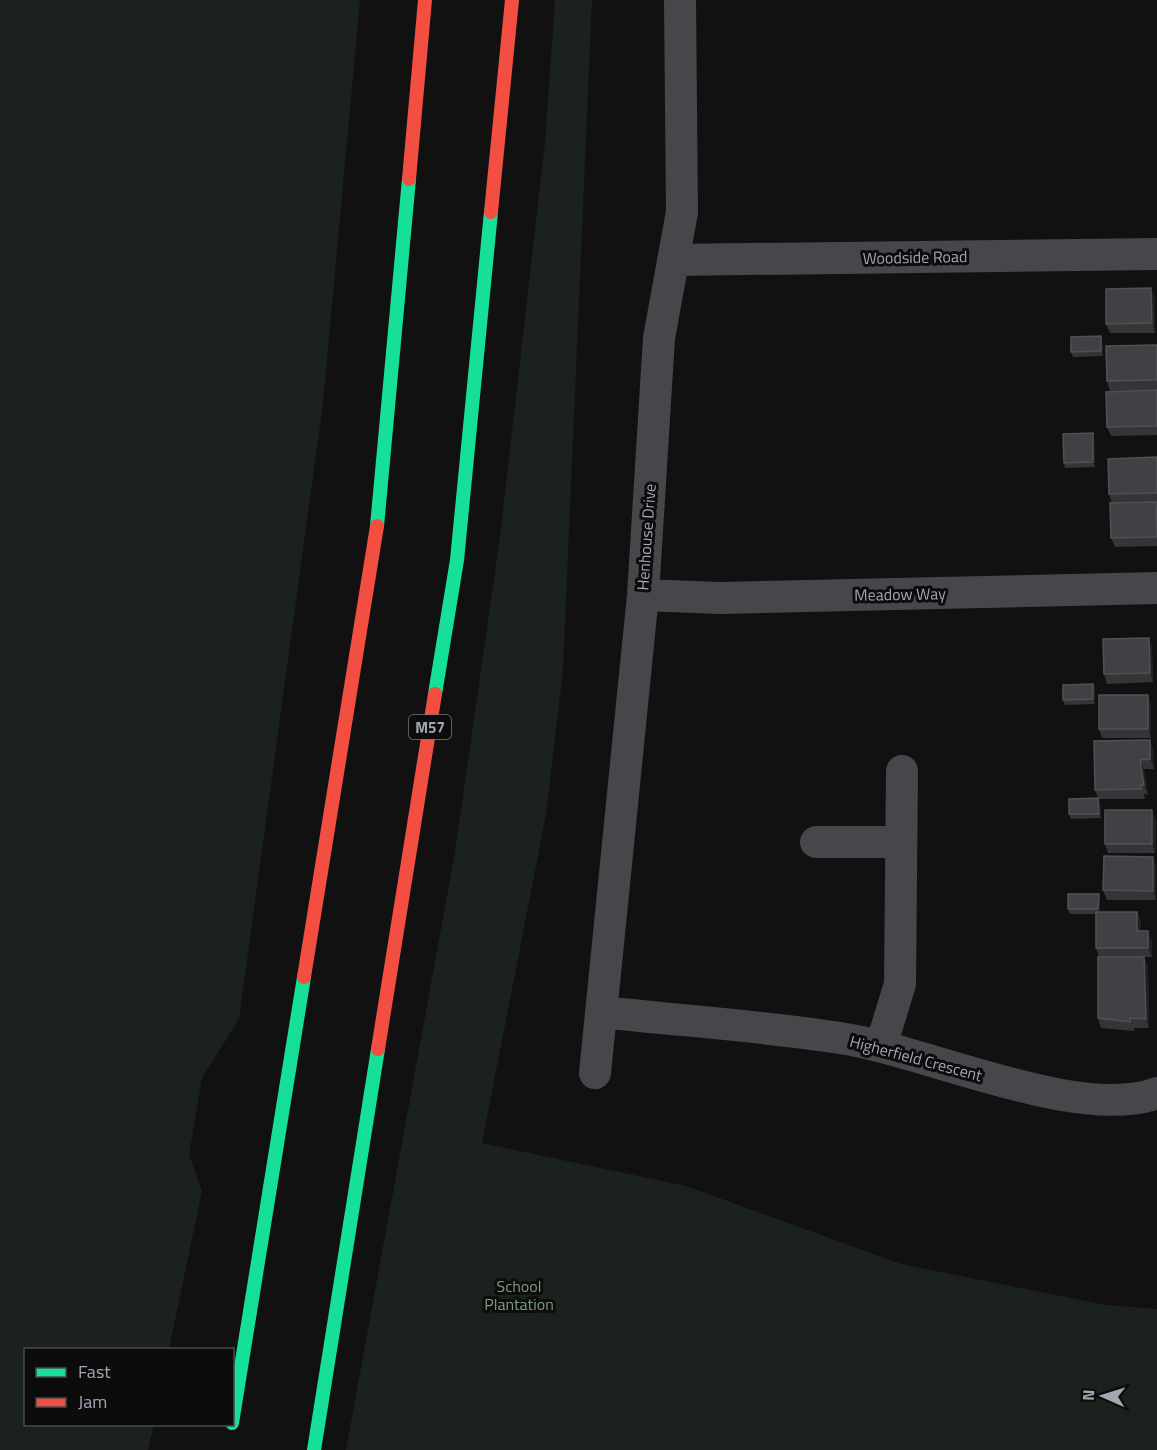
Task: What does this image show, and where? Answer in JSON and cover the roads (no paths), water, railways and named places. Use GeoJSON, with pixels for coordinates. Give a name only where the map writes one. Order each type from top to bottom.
{"type":"FeatureCollection","features":[{"type":"Feature","properties":{"kind":"highway"},"geometry":{"type":"LineString","coordinates":[[234,1415],[380,510],[425,0]]}},
{"type":"Feature","properties":{"kind":"highway","name":"M57"},"geometry":{"type":"LineString","coordinates":[[314,1450],[457,560],[512,0]]}},
{"type":"Feature","properties":{"kind":"street","name":"Henhouse Drive"},"geometry":{"type":"LineString","coordinates":[[595,1073],[643,594],[659,338],[682,212],[680,0]]}},
{"type":"Feature","properties":{"kind":"street","name":"Woodside Road"},"geometry":{"type":"LineString","coordinates":[[673,260],[1157,254]]}},
{"type":"Feature","properties":{"kind":"street","name":"Meadow Way"},"geometry":{"type":"LineString","coordinates":[[643,594],[720,598],[1157,588]]}},
{"type":"Feature","properties":{"kind":"street"},"geometry":{"type":"LineString","coordinates":[[881,1046],[900,984],[902,771]]}},
{"type":"Feature","properties":{"kind":"street"},"geometry":{"type":"LineString","coordinates":[[816,842],[901,842]]}},
{"type":"Feature","properties":{"kind":"street","name":"Higherfield Crescent"},"geometry":{"type":"LineString","coordinates":[[602,1012],[846,1039],[881,1046],[1028,1088],[1062,1094],[1117,1099],[1157,1093]]}},
{"type":"Feature","properties":{"kind":"park label","name":"School Plantation"},"geometry":{"type":"Point","coordinates":[519,1295]}}]}
